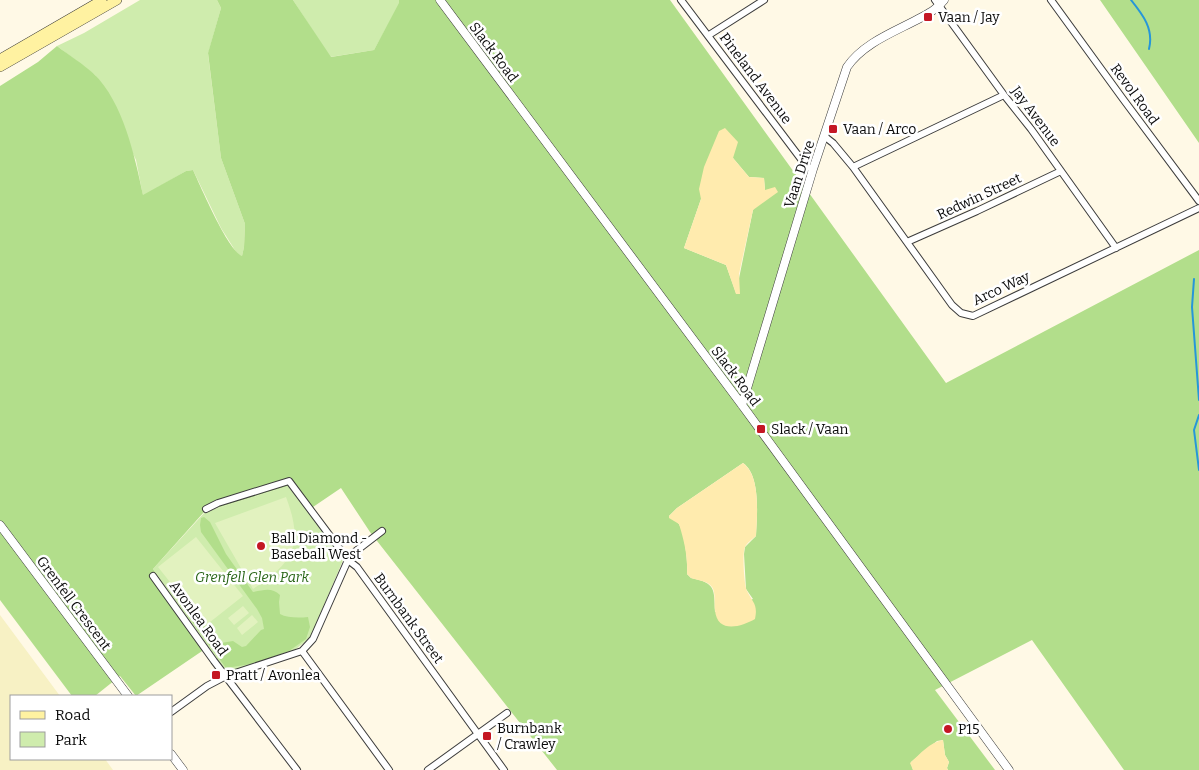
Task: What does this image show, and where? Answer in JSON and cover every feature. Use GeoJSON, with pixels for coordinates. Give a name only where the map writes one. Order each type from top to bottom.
{"type":"FeatureCollection","features":[{"type":"Feature","properties":{"kind":"main road"},"geometry":{"type":"LineString","coordinates":[[0,58],[102,0]]}},
{"type":"Feature","properties":{"kind":"main road"},"geometry":{"type":"LineString","coordinates":[[0,67],[117,0]]}},
{"type":"Feature","properties":{"kind":"street","name":"Slack Road"},"geometry":{"type":"LineString","coordinates":[[440,0],[742,405],[1009,770]]}},
{"type":"Feature","properties":{"kind":"street","name":"Pineland Avenue"},"geometry":{"type":"LineString","coordinates":[[681,0],[807,167],[813,169]]}},
{"type":"Feature","properties":{"kind":"street"},"geometry":{"type":"LineString","coordinates":[[709,35],[764,0]]}},
{"type":"Feature","properties":{"kind":"street","name":"Revol Road"},"geometry":{"type":"LineString","coordinates":[[1051,0],[1199,201]]}},
{"type":"Feature","properties":{"kind":"street","name":"Vaan Drive"},"geometry":{"type":"LineString","coordinates":[[742,405],[813,169],[847,67],[854,56],[882,38],[904,27],[940,2]]}},
{"type":"Feature","properties":{"kind":"street","name":"Jay Avenue"},"geometry":{"type":"LineString","coordinates":[[940,2],[1004,95],[1031,129],[1116,248]]}},
{"type":"Feature","properties":{"kind":"street"},"geometry":{"type":"LineString","coordinates":[[853,167],[1004,95]]}},
{"type":"Feature","properties":{"kind":"street","name":"Arco Way"},"geometry":{"type":"LineString","coordinates":[[824,136],[833,143],[853,167],[952,305],[961,313],[973,316],[1199,208]]}},
{"type":"Feature","properties":{"kind":"street","name":"Redwin Street"},"geometry":{"type":"LineString","coordinates":[[907,242],[1061,171]]}},
{"type":"Feature","properties":{"kind":"street","name":"Burnbank Street"},"geometry":{"type":"LineString","coordinates":[[206,509],[218,503],[289,481],[348,560],[357,567],[504,770]]}},
{"type":"Feature","properties":{"kind":"street","name":"Grenfell Crescent"},"geometry":{"type":"LineString","coordinates":[[0,525],[127,695]]}},
{"type":"Feature","properties":{"kind":"street"},"geometry":{"type":"LineString","coordinates":[[172,711],[207,686],[226,676],[302,651],[313,639],[348,560],[356,551],[382,531]]}},
{"type":"Feature","properties":{"kind":"street","name":"Avonlea Road"},"geometry":{"type":"LineString","coordinates":[[153,576],[297,770]]}},
{"type":"Feature","properties":{"kind":"street"},"geometry":{"type":"LineString","coordinates":[[302,651],[389,770]]}},
{"type":"Feature","properties":{"kind":"street"},"geometry":{"type":"LineString","coordinates":[[428,770],[507,713]]}},
{"type":"Feature","properties":{"kind":"street"},"geometry":{"type":"LineString","coordinates":[[172,755],[183,770]]}},
{"type":"Feature","properties":{"kind":"shaded area"},"geometry":{"type":"Polygon","coordinates":[[[0,615],[59,695],[10,695],[10,760],[106,760],[113,770],[0,770],[0,615]]]}},
{"type":"Feature","properties":{"kind":"green space"},"geometry":{"type":"Polygon","coordinates":[[[140,0],[217,0],[221,8],[208,54],[221,158],[245,224],[242,256],[238,255],[221,228],[193,170],[186,171],[143,196],[136,160],[95,75],[57,46],[84,33],[140,0]]]}},
{"type":"Feature","properties":{"kind":"green space"},"geometry":{"type":"Polygon","coordinates":[[[217,0],[293,0],[331,57],[374,50],[399,0],[670,0],[946,383],[1199,250],[1199,770],[1124,770],[1032,640],[935,690],[995,770],[948,770],[949,762],[945,755],[943,740],[937,741],[911,762],[913,770],[557,770],[370,532],[341,488],[313,507],[288,486],[204,512],[153,569],[208,647],[137,695],[135,695],[120,676],[96,695],[71,695],[0,600],[0,86],[38,62],[57,46],[94,74],[113,99],[132,147],[143,195],[186,171],[193,170],[222,230],[229,242],[242,256],[245,224],[221,158],[208,53],[221,8],[217,0]],[[733,158],[701,199],[684,248],[726,265],[736,293],[753,210],[765,190],[764,178],[749,177],[733,158]],[[743,463],[677,508],[669,516],[677,522],[682,533],[687,574],[691,578],[705,582],[712,588],[715,612],[753,599],[746,589],[744,554],[745,547],[756,536],[757,497],[753,477],[743,463]]]}},
{"type":"Feature","properties":{"kind":"green space"},"geometry":{"type":"Polygon","coordinates":[[[293,0],[399,0],[400,3],[374,50],[330,57],[293,0]]]}},
{"type":"Feature","properties":{"kind":"green space"},"geometry":{"type":"Polygon","coordinates":[[[1100,0],[1199,0],[1199,143],[1100,0]]]}},
{"type":"Feature","properties":{"kind":"green space","name":"Grenfell Glen Park"},"geometry":{"type":"Polygon","coordinates":[[[288,486],[344,558],[310,638],[292,652],[227,673],[153,569],[205,512],[288,486]]]}},
{"type":"Feature","properties":{"kind":"green space","name":"Ball Diamond - Baseball West"},"geometry":{"type":"Polygon","coordinates":[[[286,497],[294,528],[292,551],[278,570],[253,589],[215,523],[286,497]]]}},
{"type":"Feature","properties":{"kind":"green space"},"geometry":{"type":"Polygon","coordinates":[[[204,517],[210,522],[226,554],[253,592],[268,590],[277,592],[280,595],[280,614],[293,617],[308,617],[310,627],[306,639],[289,651],[257,663],[226,668],[185,612],[186,608],[221,643],[233,641],[242,647],[246,646],[264,629],[262,618],[257,609],[201,532],[201,518],[204,517]]]}},
{"type":"Feature","properties":{"kind":"green space"},"geometry":{"type":"Polygon","coordinates":[[[196,537],[243,596],[205,626],[158,567],[196,537]]]}},
{"type":"Feature","properties":{"kind":"green space"},"geometry":{"type":"Polygon","coordinates":[[[243,606],[249,613],[234,625],[228,618],[243,606]]]}},
{"type":"Feature","properties":{"kind":"green space"},"geometry":{"type":"Polygon","coordinates":[[[252,615],[258,622],[242,635],[237,628],[252,615]]]}},
{"type":"Feature","properties":{"kind":"sand"},"geometry":{"type":"Polygon","coordinates":[[[725,128],[738,142],[733,158],[749,177],[764,178],[765,190],[775,187],[778,192],[753,210],[739,274],[740,294],[736,294],[726,265],[684,248],[701,199],[699,189],[704,167],[719,131],[725,128]]]}},
{"type":"Feature","properties":{"kind":"sand"},"geometry":{"type":"Polygon","coordinates":[[[743,463],[753,477],[757,497],[756,536],[748,543],[744,550],[746,588],[754,604],[756,614],[755,619],[749,622],[737,626],[725,626],[717,618],[712,587],[705,582],[691,578],[687,574],[687,561],[679,524],[669,518],[669,516],[677,508],[743,463]]]}},
{"type":"Feature","properties":{"kind":"sand"},"geometry":{"type":"Polygon","coordinates":[[[943,740],[945,755],[949,762],[948,770],[913,770],[910,763],[921,752],[938,741],[943,740]]]}},
{"type":"Feature","properties":{"kind":"waterway"},"geometry":{"type":"LineString","coordinates":[[1131,0],[1149,29],[1149,49]]}},
{"type":"Feature","properties":{"kind":"waterway"},"geometry":{"type":"LineString","coordinates":[[1194,279],[1192,307],[1199,400]]}},
{"type":"Feature","properties":{"kind":"waterway"},"geometry":{"type":"LineString","coordinates":[[1199,415],[1194,430],[1199,470]]}},
{"type":"Feature","properties":{"kind":"place","name":"Vaan / Jay"},"geometry":{"type":"Point","coordinates":[928,17]}},
{"type":"Feature","properties":{"kind":"place","name":"Vaan / Arco"},"geometry":{"type":"Point","coordinates":[833,129]}},
{"type":"Feature","properties":{"kind":"place","name":"Slack / Vaan"},"geometry":{"type":"Point","coordinates":[761,429]}},
{"type":"Feature","properties":{"kind":"place","name":"Ball Diamond - Baseball West"},"geometry":{"type":"Point","coordinates":[261,546]}},
{"type":"Feature","properties":{"kind":"place","name":"Pratt / Avonlea"},"geometry":{"type":"Point","coordinates":[216,675]}},
{"type":"Feature","properties":{"kind":"place","name":"P15"},"geometry":{"type":"Point","coordinates":[948,729]}},
{"type":"Feature","properties":{"kind":"place","name":"Burnbank / Crawley"},"geometry":{"type":"Point","coordinates":[487,736]}}]}
